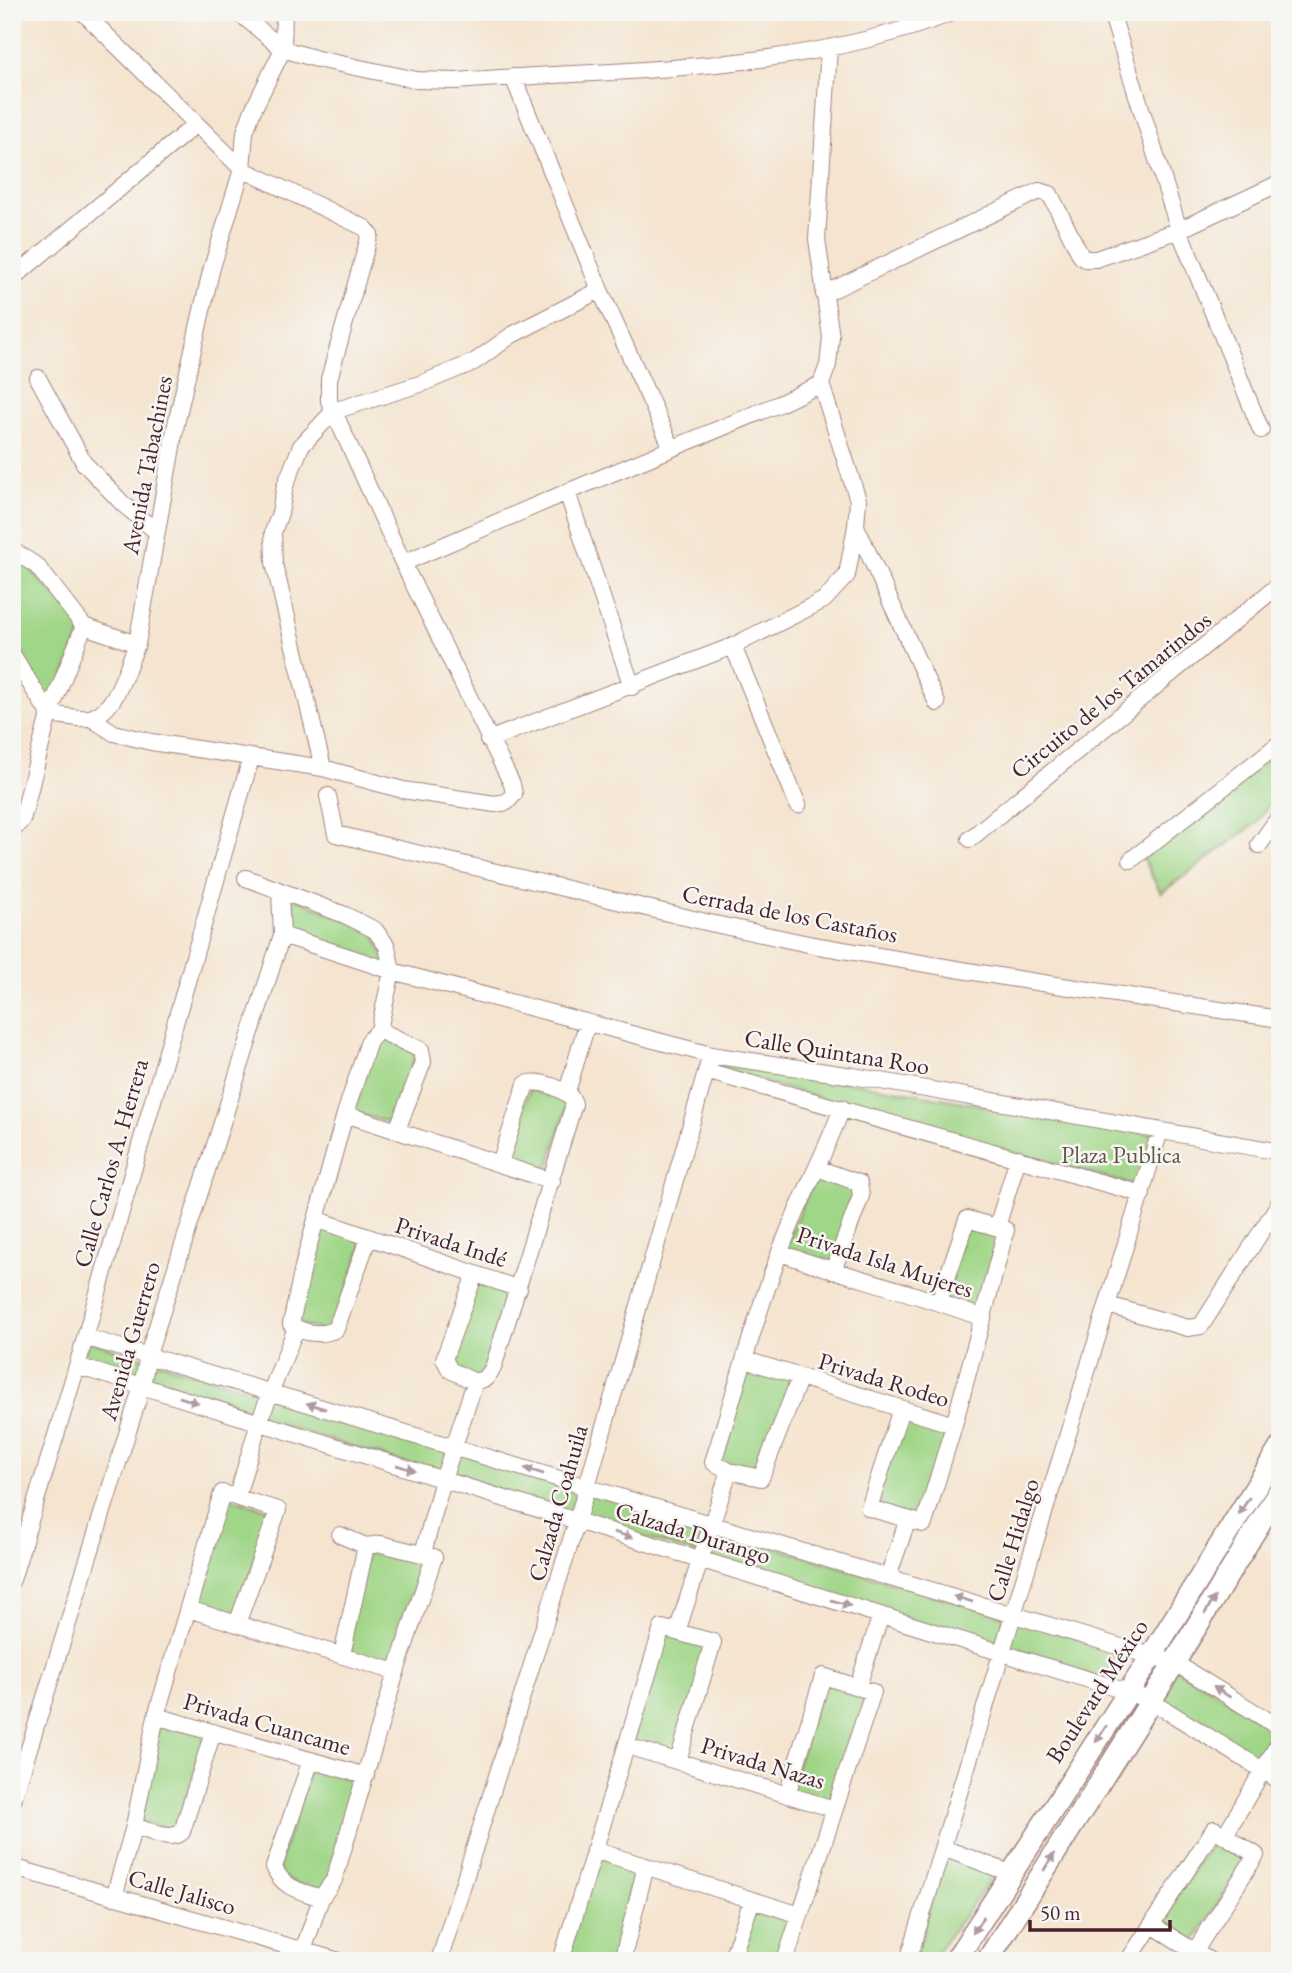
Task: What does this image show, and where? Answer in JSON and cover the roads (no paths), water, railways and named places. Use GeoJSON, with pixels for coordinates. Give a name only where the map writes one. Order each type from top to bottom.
{"type":"FeatureCollection","features":[{"type":"Feature","properties":{"kind":"main road","name":"Boulevard México"},"geometry":{"type":"LineString","coordinates":[[955,1961],[1151,1656],[1280,1448]]}},
{"type":"Feature","properties":{"kind":"main road","name":"Boulevard México"},"geometry":{"type":"LineString","coordinates":[[987,1961],[1175,1664],[1280,1490]]}},
{"type":"Feature","properties":{"kind":"street"},"geometry":{"type":"LineString","coordinates":[[50,713],[91,718],[114,733],[151,742],[323,768],[402,790],[495,804],[506,802],[514,794],[512,784],[403,563],[327,391],[370,234],[365,228],[242,169],[83,12]]}},
{"type":"Feature","properties":{"kind":"street"},"geometry":{"type":"LineString","coordinates":[[238,12],[283,50],[417,80],[457,81],[757,60],[887,36],[951,13]]}},
{"type":"Feature","properties":{"kind":"street"},"geometry":{"type":"LineString","coordinates":[[283,50],[284,12]]}},
{"type":"Feature","properties":{"kind":"street"},"geometry":{"type":"LineString","coordinates":[[1111,12],[1179,230],[1261,429]]}},
{"type":"Feature","properties":{"kind":"street"},"geometry":{"type":"LineString","coordinates":[[488,740],[733,646],[824,600],[847,575],[858,500],[821,384],[828,365],[831,337],[817,239],[829,48]]}},
{"type":"Feature","properties":{"kind":"street","name":"Avenida Tabachines"},"geometry":{"type":"LineString","coordinates":[[91,718],[104,711],[112,702],[136,644],[176,424],[208,284],[242,169],[245,132],[283,50]]}},
{"type":"Feature","properties":{"kind":"street"},"geometry":{"type":"LineString","coordinates":[[513,77],[600,290],[672,448]]}},
{"type":"Feature","properties":{"kind":"street"},"geometry":{"type":"LineString","coordinates":[[12,279],[196,124]]}},
{"type":"Feature","properties":{"kind":"street"},"geometry":{"type":"LineString","coordinates":[[824,294],[1039,191],[1049,194],[1077,250],[1085,259],[1096,259],[1179,230],[1280,183]]}},
{"type":"Feature","properties":{"kind":"street"},"geometry":{"type":"LineString","coordinates":[[323,768],[274,562],[274,532],[285,486],[301,446],[334,411],[423,383],[474,362],[512,335],[600,290]]}},
{"type":"Feature","properties":{"kind":"street"},"geometry":{"type":"LineString","coordinates":[[38,378],[84,463],[123,504],[157,532]]}},
{"type":"Feature","properties":{"kind":"street"},"geometry":{"type":"LineString","coordinates":[[403,563],[821,384]]}},
{"type":"Feature","properties":{"kind":"street"},"geometry":{"type":"LineString","coordinates":[[567,492],[632,687]]}},
{"type":"Feature","properties":{"kind":"street"},"geometry":{"type":"LineString","coordinates":[[856,526],[937,703]]}},
{"type":"Feature","properties":{"kind":"street"},"geometry":{"type":"LineString","coordinates":[[12,550],[37,566],[84,626],[136,644]]}},
{"type":"Feature","properties":{"kind":"street","name":"Circuito de los Tamarindos"},"geometry":{"type":"LineString","coordinates":[[970,839],[1278,590]]}},
{"type":"Feature","properties":{"kind":"street"},"geometry":{"type":"LineString","coordinates":[[17,825],[50,713],[84,626]]}},
{"type":"Feature","properties":{"kind":"street"},"geometry":{"type":"LineString","coordinates":[[733,646],[798,805]]}},
{"type":"Feature","properties":{"kind":"street"},"geometry":{"type":"LineString","coordinates":[[12,654],[50,713]]}},
{"type":"Feature","properties":{"kind":"street"},"geometry":{"type":"LineString","coordinates":[[1131,860],[1280,743]]}},
{"type":"Feature","properties":{"kind":"street","name":"Calle Carlos A. Herrera"},"geometry":{"type":"LineString","coordinates":[[12,1580],[77,1366],[251,758]]}},
{"type":"Feature","properties":{"kind":"street","name":"Cerrada de los Castaños"},"geometry":{"type":"LineString","coordinates":[[328,796],[336,834],[697,920],[813,945],[997,976],[1280,1018]]}},
{"type":"Feature","properties":{"kind":"street"},"geometry":{"type":"LineString","coordinates":[[1259,845],[1280,816]]}},
{"type":"Feature","properties":{"kind":"street"},"geometry":{"type":"LineString","coordinates":[[237,1496],[259,1422],[296,1328],[290,1321],[316,1219],[345,1114],[369,1041],[379,1031],[392,971],[387,946],[376,929],[246,878]]}},
{"type":"Feature","properties":{"kind":"street","name":"Avenida Guerrero"},"geometry":{"type":"LineString","coordinates":[[12,1803],[142,1386],[148,1355],[282,935],[280,891]]}},
{"type":"Feature","properties":{"kind":"street","name":"Calle Quintana Roo"},"geometry":{"type":"LineString","coordinates":[[282,935],[392,971],[587,1024],[842,1108],[1142,1194]]}},
{"type":"Feature","properties":{"kind":"street"},"geometry":{"type":"LineString","coordinates":[[566,1092],[587,1024]]}},
{"type":"Feature","properties":{"kind":"street"},"geometry":{"type":"LineString","coordinates":[[379,1031],[423,1053],[423,1062],[397,1130]]}},
{"type":"Feature","properties":{"kind":"street","name":"Calle Quintana Roo"},"geometry":{"type":"LineString","coordinates":[[709,1063],[866,1079],[1280,1152]]}},
{"type":"Feature","properties":{"kind":"street","name":"Calzada Coahuila"},"geometry":{"type":"LineString","coordinates":[[439,1961],[577,1521],[709,1063]]}},
{"type":"Feature","properties":{"kind":"street"},"geometry":{"type":"LineString","coordinates":[[475,1274],[444,1359],[450,1370],[475,1382],[486,1378],[493,1368],[575,1104],[573,1097],[566,1092],[534,1082],[526,1084],[500,1164]]}},
{"type":"Feature","properties":{"kind":"street","name":"Privada Isla Mujeres"},"geometry":{"type":"LineString","coordinates":[[842,1108],[780,1253],[983,1318]]}},
{"type":"Feature","properties":{"kind":"street"},"geometry":{"type":"LineString","coordinates":[[345,1114],[552,1181]]}},
{"type":"Feature","properties":{"kind":"street","name":"Calle Hidalgo"},"geometry":{"type":"LineString","coordinates":[[908,1961],[1160,1132]]}},
{"type":"Feature","properties":{"kind":"street"},"geometry":{"type":"LineString","coordinates":[[998,1227],[1018,1158]]}},
{"type":"Feature","properties":{"kind":"street"},"geometry":{"type":"LineString","coordinates":[[817,1168],[859,1183],[861,1187],[861,1196],[833,1271]]}},
{"type":"Feature","properties":{"kind":"street"},"geometry":{"type":"LineString","coordinates":[[1108,1305],[1188,1328],[1201,1326],[1280,1202]]}},
{"type":"Feature","properties":{"kind":"street","name":"Privada Indé"},"geometry":{"type":"LineString","coordinates":[[316,1219],[519,1289]]}},
{"type":"Feature","properties":{"kind":"street"},"geometry":{"type":"LineString","coordinates":[[901,1409],[869,1508],[924,1524],[954,1425],[1006,1230],[967,1219],[939,1302]]}},
{"type":"Feature","properties":{"kind":"street","name":"Privada Indé"},"geometry":{"type":"LineString","coordinates":[[296,1328],[323,1334],[336,1329],[368,1239]]}},
{"type":"Feature","properties":{"kind":"street"},"geometry":{"type":"LineString","coordinates":[[561,1961],[662,1628],[677,1632],[729,1471],[713,1462],[780,1253]]}},
{"type":"Feature","properties":{"kind":"street","name":"Calzada Durango"},"geometry":{"type":"LineString","coordinates":[[85,1337],[1151,1656],[1175,1664],[1280,1728]]}},
{"type":"Feature","properties":{"kind":"street","name":"Privada Rodeo"},"geometry":{"type":"LineString","coordinates":[[746,1360],[954,1425]]}},
{"type":"Feature","properties":{"kind":"street","name":"Calzada Durango"},"geometry":{"type":"LineString","coordinates":[[77,1366],[1128,1692],[1151,1701],[1280,1781]]}},
{"type":"Feature","properties":{"kind":"street","name":"Privada Rodeo"},"geometry":{"type":"LineString","coordinates":[[729,1471],[761,1478],[800,1377]]}},
{"type":"Feature","properties":{"kind":"street"},"geometry":{"type":"LineString","coordinates":[[423,1553],[443,1479],[475,1382]]}},
{"type":"Feature","properties":{"kind":"street"},"geometry":{"type":"LineString","coordinates":[[114,1896],[134,1826],[156,1716],[222,1493],[278,1510],[237,1624]]}},
{"type":"Feature","properties":{"kind":"street"},"geometry":{"type":"LineString","coordinates":[[888,1577],[908,1519]]}},
{"type":"Feature","properties":{"kind":"street"},"geometry":{"type":"LineString","coordinates":[[303,1951],[321,1898],[334,1880],[396,1672],[434,1557],[381,1544],[366,1546],[340,1535]]}},
{"type":"Feature","properties":{"kind":"street"},"geometry":{"type":"LineString","coordinates":[[342,1655],[366,1546]]}},
{"type":"Feature","properties":{"kind":"street"},"geometry":{"type":"LineString","coordinates":[[188,1609],[396,1672]]}},
{"type":"Feature","properties":{"kind":"street"},"geometry":{"type":"LineString","coordinates":[[859,1686],[881,1615]]}},
{"type":"Feature","properties":{"kind":"street","name":"Privada Nazas"},"geometry":{"type":"LineString","coordinates":[[677,1632],[713,1642],[678,1761]]}},
{"type":"Feature","properties":{"kind":"street"},"geometry":{"type":"LineString","coordinates":[[785,1961],[873,1692],[823,1676],[787,1795]]}},
{"type":"Feature","properties":{"kind":"street","name":"Privada Cuancame"},"geometry":{"type":"LineString","coordinates":[[156,1716],[366,1776]]}},
{"type":"Feature","properties":{"kind":"street"},"geometry":{"type":"LineString","coordinates":[[134,1826],[171,1837],[182,1832],[214,1732]]}},
{"type":"Feature","properties":{"kind":"street"},"geometry":{"type":"LineString","coordinates":[[1224,1835],[1280,1741]]}},
{"type":"Feature","properties":{"kind":"street","name":"Privada Nazas"},"geometry":{"type":"LineString","coordinates":[[627,1745],[834,1809]]}},
{"type":"Feature","properties":{"kind":"street"},"geometry":{"type":"LineString","coordinates":[[311,1760],[274,1867],[279,1879],[292,1888],[321,1898]]}},
{"type":"Feature","properties":{"kind":"street"},"geometry":{"type":"LineString","coordinates":[[1128,1961],[1214,1829],[1256,1855],[1195,1951]]}},
{"type":"Feature","properties":{"kind":"street"},"geometry":{"type":"LineString","coordinates":[[943,1848],[1010,1873]]}},
{"type":"Feature","properties":{"kind":"street"},"geometry":{"type":"LineString","coordinates":[[594,1850],[800,1915]]}},
{"type":"Feature","properties":{"kind":"street"},"geometry":{"type":"LineString","coordinates":[[622,1961],[646,1866]]}},
{"type":"Feature","properties":{"kind":"street","name":"Calle Jalisco"},"geometry":{"type":"LineString","coordinates":[[12,1867],[338,1961]]}},
{"type":"Feature","properties":{"kind":"street"},"geometry":{"type":"LineString","coordinates":[[731,1961],[752,1900]]}},
{"type":"Feature","properties":{"kind":"street"},"geometry":{"type":"LineString","coordinates":[[1152,1925],[1210,1961]]}},
{"type":"Feature","properties":{"kind":"park label","name":"Plaza Publica"},"geometry":{"type":"Point","coordinates":[1121,1155]}}]}
